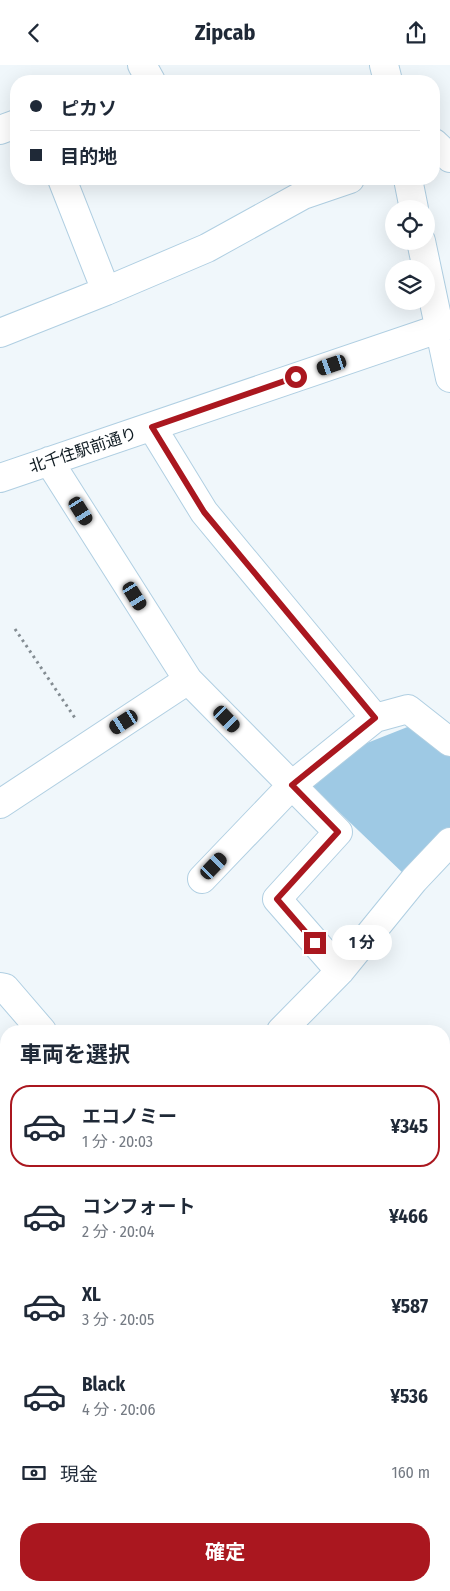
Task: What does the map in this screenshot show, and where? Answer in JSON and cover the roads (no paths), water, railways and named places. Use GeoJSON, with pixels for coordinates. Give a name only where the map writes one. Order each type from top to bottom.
{"type":"FeatureCollection","features":[{"type":"Feature","properties":{"kind":"street"},"geometry":{"type":"LineString","coordinates":[[440,149],[450,158]]}},
{"type":"Feature","properties":{"kind":"street"},"geometry":{"type":"LineString","coordinates":[[64,185],[106,291]]}},
{"type":"Feature","properties":{"kind":"street"},"geometry":{"type":"LineString","coordinates":[[0,333],[106,291],[206,248],[303,195],[332,185]]}},
{"type":"Feature","properties":{"kind":"street"},"geometry":{"type":"LineString","coordinates":[[409,185],[412,200]]}},
{"type":"Feature","properties":{"kind":"street"},"geometry":{"type":"LineString","coordinates":[[423,250],[444,327],[450,378]]}},
{"type":"Feature","properties":{"kind":"street","name":"北千住駅前通り"},"geometry":{"type":"LineString","coordinates":[[0,478],[444,327]]}},
{"type":"Feature","properties":{"kind":"street"},"geometry":{"type":"LineString","coordinates":[[152,427],[204,512],[375,718]]}},
{"type":"Feature","properties":{"kind":"street"},"geometry":{"type":"LineString","coordinates":[[49,461],[188,680],[338,832],[277,899],[340,971]]}},
{"type":"Feature","properties":{"kind":"street"},"geometry":{"type":"LineString","coordinates":[[0,803],[188,680]]}},
{"type":"Feature","properties":{"kind":"street"},"geometry":{"type":"LineString","coordinates":[[202,879],[292,785],[375,718],[408,709],[450,741]]}},
{"type":"Feature","properties":{"kind":"street"},"geometry":{"type":"LineString","coordinates":[[287,1025],[340,971],[414,880],[450,842]]}},
{"type":"Feature","properties":{"kind":"street"},"geometry":{"type":"LineString","coordinates":[[0,987],[5,988],[37,1025]]}}]}
